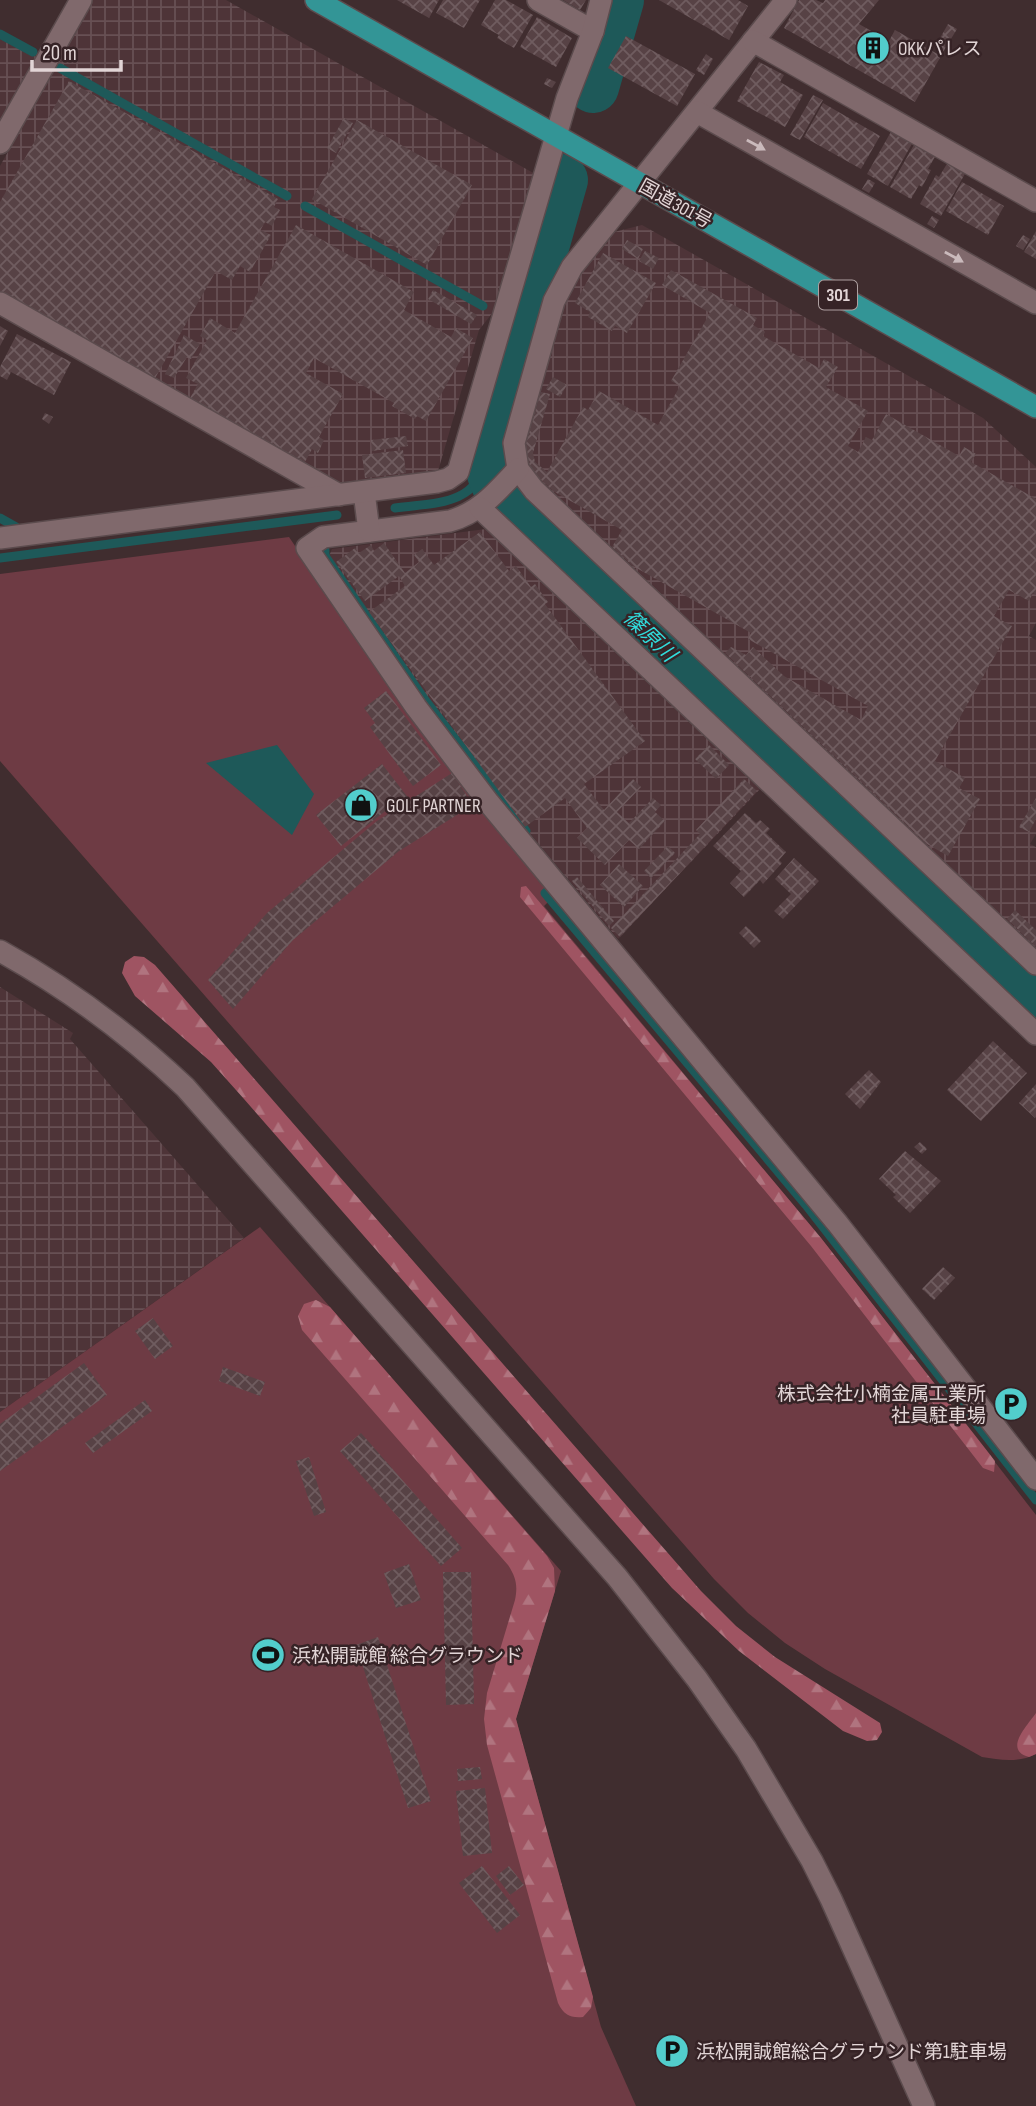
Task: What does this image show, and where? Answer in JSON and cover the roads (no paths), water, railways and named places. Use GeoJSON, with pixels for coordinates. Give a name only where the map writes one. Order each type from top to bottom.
{"type":"FeatureCollection","features":[{"type":"Feature","properties":{"kind":"highway","name":"国道301号"},"geometry":{"type":"LineString","coordinates":[[316,0],[1036,407]]}},
{"type":"Feature","properties":{"kind":"street"},"geometry":{"type":"LineString","coordinates":[[0,143],[81,0]]}},
{"type":"Feature","properties":{"kind":"street"},"geometry":{"type":"LineString","coordinates":[[538,0],[593,31]]}},
{"type":"Feature","properties":{"kind":"street"},"geometry":{"type":"LineString","coordinates":[[0,538],[438,482],[449,479],[458,472],[567,98],[593,31],[601,0]]}},
{"type":"Feature","properties":{"kind":"street"},"geometry":{"type":"LineString","coordinates":[[786,0],[562,283],[554,301],[517,429],[512,475],[484,505],[464,517],[323,537],[307,548],[416,707],[489,803],[831,1215],[1036,1479]]}},
{"type":"Feature","properties":{"kind":"street"},"geometry":{"type":"LineString","coordinates":[[753,41],[1036,201]]}},
{"type":"Feature","properties":{"kind":"street"},"geometry":{"type":"LineString","coordinates":[[697,112],[1036,303]]}},
{"type":"Feature","properties":{"kind":"street"},"geometry":{"type":"LineString","coordinates":[[0,303],[339,495]]}},
{"type":"Feature","properties":{"kind":"street"},"geometry":{"type":"LineString","coordinates":[[512,475],[534,490],[1036,964]]}},
{"type":"Feature","properties":{"kind":"street"},"geometry":{"type":"LineString","coordinates":[[364,492],[369,531]]}},
{"type":"Feature","properties":{"kind":"street"},"geometry":{"type":"LineString","coordinates":[[484,505],[1036,1034]]}},
{"type":"Feature","properties":{"kind":"street"},"geometry":{"type":"LineString","coordinates":[[0,951],[65,990],[114,1024],[151,1054],[185,1087],[651,1619],[723,1714],[791,1823],[831,1899],[924,2106]]}},
{"type":"Feature","properties":{"kind":"water"},"geometry":{"type":"Polygon","coordinates":[[[277,745],[314,794],[292,835],[206,763],[277,745]]]}},
{"type":"Feature","properties":{"kind":"waterway","name":"篠原川"},"geometry":{"type":"LineString","coordinates":[[593,87],[618,0]]}},
{"type":"Feature","properties":{"kind":"waterway"},"geometry":{"type":"LineString","coordinates":[[0,34],[33,52]]}},
{"type":"Feature","properties":{"kind":"waterway"},"geometry":{"type":"LineString","coordinates":[[60,68],[287,196]]}},
{"type":"Feature","properties":{"kind":"waterway","name":"篠原川"},"geometry":{"type":"LineString","coordinates":[[562,180],[488,441],[491,469],[502,494],[514,510],[1036,1004]]}},
{"type":"Feature","properties":{"kind":"waterway"},"geometry":{"type":"LineString","coordinates":[[305,206],[483,306]]}},
{"type":"Feature","properties":{"kind":"waterway"},"geometry":{"type":"LineString","coordinates":[[511,323],[519,327]]}},
{"type":"Feature","properties":{"kind":"waterway"},"geometry":{"type":"LineString","coordinates":[[395,508],[438,503],[463,494],[473,486],[488,460]]}},
{"type":"Feature","properties":{"kind":"waterway"},"geometry":{"type":"LineString","coordinates":[[0,558],[337,515]]}},
{"type":"Feature","properties":{"kind":"waterway"},"geometry":{"type":"LineString","coordinates":[[0,518],[16,527]]}},
{"type":"Feature","properties":{"kind":"waterway"},"geometry":{"type":"LineString","coordinates":[[325,550],[325,556],[425,700],[526,831]]}},
{"type":"Feature","properties":{"kind":"waterway"},"geometry":{"type":"LineString","coordinates":[[549,890],[545,893],[806,1205],[1036,1500]]}},
{"type":"Feature","properties":{"kind":"place","name":"OKKパレス"},"geometry":{"type":"Point","coordinates":[873,48]}},
{"type":"Feature","properties":{"kind":"place","name":"GOLF PARTNER"},"geometry":{"type":"Point","coordinates":[361,805]}},
{"type":"Feature","properties":{"kind":"place","name":"株式会社小楠金属工業所 社員駐車場"},"geometry":{"type":"Point","coordinates":[1011,1404]}},
{"type":"Feature","properties":{"kind":"place","name":"浜松開誠館 総合グラウンド"},"geometry":{"type":"Point","coordinates":[268,1655]}},
{"type":"Feature","properties":{"kind":"place","name":"浜松開誠館総合グラウンド第1駐車場"},"geometry":{"type":"Point","coordinates":[672,2051]}}]}
